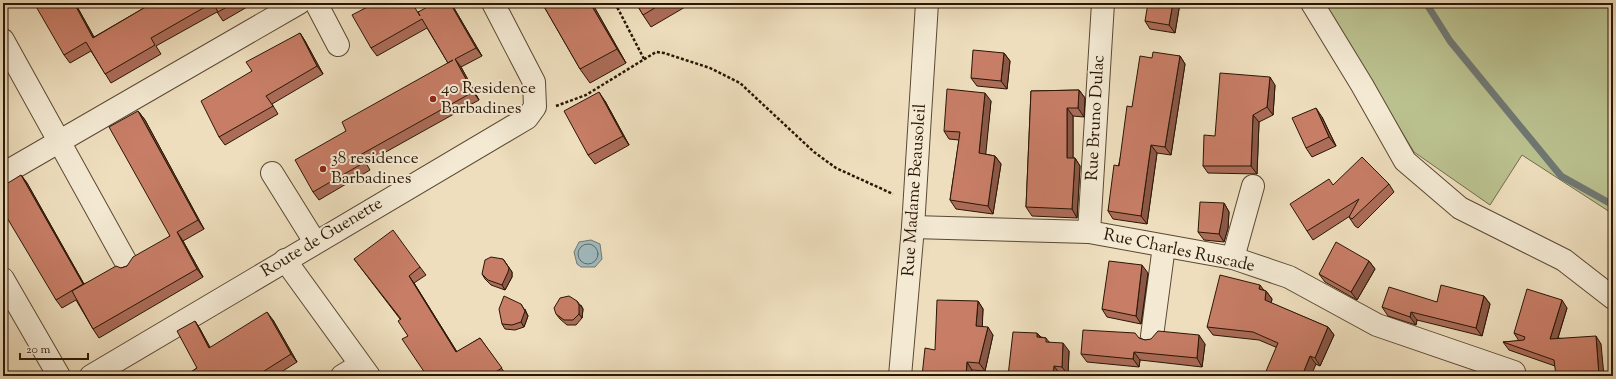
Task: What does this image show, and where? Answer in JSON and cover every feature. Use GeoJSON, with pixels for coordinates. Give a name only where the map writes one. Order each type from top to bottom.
{"type":"FeatureCollection","features":[{"type":"Feature","properties":{"kind":"street"},"geometry":{"type":"LineString","coordinates":[[3,174],[299,3]]}},
{"type":"Feature","properties":{"kind":"street"},"geometry":{"type":"LineString","coordinates":[[316,3],[338,45]]}},
{"type":"Feature","properties":{"kind":"street"},"geometry":{"type":"LineString","coordinates":[[493,3],[534,82],[535,107]]}},
{"type":"Feature","properties":{"kind":"street","name":"Rue Madame Beausoleil"},"geometry":{"type":"LineString","coordinates":[[900,376],[915,204],[927,3]]}},
{"type":"Feature","properties":{"kind":"street","name":"Rue Bruno Dulac"},"geometry":{"type":"LineString","coordinates":[[1089,232],[1103,3]]}},
{"type":"Feature","properties":{"kind":"street"},"geometry":{"type":"LineString","coordinates":[[1312,3],[1362,85],[1405,161],[1460,208],[1564,260],[1613,298]]}},
{"type":"Feature","properties":{"kind":"street"},"geometry":{"type":"LineString","coordinates":[[3,40],[60,140],[127,264]]}},
{"type":"Feature","properties":{"kind":"street","name":"Route de Guenette"},"geometry":{"type":"LineString","coordinates":[[91,376],[314,242],[527,118],[535,107]]}},
{"type":"Feature","properties":{"kind":"street"},"geometry":{"type":"LineString","coordinates":[[272,173],[314,242]]}},
{"type":"Feature","properties":{"kind":"street"},"geometry":{"type":"LineString","coordinates":[[1233,258],[1253,186]]}},
{"type":"Feature","properties":{"kind":"street","name":"Rue Charles Ruscade"},"geometry":{"type":"LineString","coordinates":[[913,227],[1089,232],[1233,258],[1289,277],[1376,325],[1514,372],[1515,376]]}},
{"type":"Feature","properties":{"kind":"street"},"geometry":{"type":"LineString","coordinates":[[1152,336],[1164,246]]}},
{"type":"Feature","properties":{"kind":"street"},"geometry":{"type":"LineString","coordinates":[[285,260],[364,370],[342,376]]}},
{"type":"Feature","properties":{"kind":"street"},"geometry":{"type":"LineString","coordinates":[[3,279],[59,376]]}},
{"type":"Feature","properties":{"kind":"path"},"geometry":{"type":"LineString","coordinates":[[615,3],[644,59]]}},
{"type":"Feature","properties":{"kind":"path"},"geometry":{"type":"LineString","coordinates":[[535,107],[560,106],[586,95],[656,52],[664,53],[710,68],[740,84],[814,152],[836,168],[915,204]]}},
{"type":"Feature","properties":{"kind":"green space"},"geometry":{"type":"Polygon","coordinates":[[[1324,3],[1613,3],[1613,214],[1522,155],[1490,205],[1414,152],[1324,3]]]}},
{"type":"Feature","properties":{"kind":"water"},"geometry":{"type":"Polygon","coordinates":[[[591,240],[600,244],[602,259],[595,267],[581,267],[577,264],[574,252],[579,242],[591,240]]]}},
{"type":"Feature","properties":{"kind":"building"},"geometry":{"type":"Polygon","coordinates":[[[34,3],[74,3],[93,38],[149,5],[147,3],[212,3],[151,38],[155,45],[105,74],[86,42],[64,55],[34,3]]]}},
{"type":"Feature","properties":{"kind":"building"},"geometry":{"type":"Polygon","coordinates":[[[213,3],[234,3],[218,12],[213,3]]]}},
{"type":"Feature","properties":{"kind":"building"},"geometry":{"type":"Polygon","coordinates":[[[375,3],[412,3],[420,16],[418,12],[435,3],[450,3],[476,48],[455,59],[473,92],[360,155],[365,162],[313,192],[295,160],[346,131],[342,122],[448,63],[422,19],[371,48],[352,15],[375,3]]]}},
{"type":"Feature","properties":{"kind":"building"},"geometry":{"type":"Polygon","coordinates":[[[542,3],[590,3],[617,49],[580,69],[542,3]]]}},
{"type":"Feature","properties":{"kind":"building"},"geometry":{"type":"Polygon","coordinates":[[[636,3],[663,3],[643,15],[636,3]]]}},
{"type":"Feature","properties":{"kind":"building"},"geometry":{"type":"Polygon","coordinates":[[[1148,3],[1173,3],[1169,25],[1145,21],[1148,3]]]}},
{"type":"Feature","properties":{"kind":"building"},"geometry":{"type":"Polygon","coordinates":[[[300,33],[317,66],[266,96],[273,106],[219,137],[201,101],[252,71],[246,62],[300,33]]]}},
{"type":"Feature","properties":{"kind":"building"},"geometry":{"type":"Polygon","coordinates":[[[973,50],[1004,53],[1001,81],[971,78],[973,50]]]}},
{"type":"Feature","properties":{"kind":"building"},"geometry":{"type":"Polygon","coordinates":[[[1153,52],[1180,56],[1165,147],[1151,145],[1141,216],[1108,211],[1114,165],[1119,166],[1127,106],[1132,107],[1140,56],[1152,58],[1153,52]]]}},
{"type":"Feature","properties":{"kind":"building"},"geometry":{"type":"Polygon","coordinates":[[[1220,73],[1270,77],[1267,107],[1253,115],[1251,166],[1203,166],[1204,135],[1215,136],[1220,73]]]}},
{"type":"Feature","properties":{"kind":"building"},"geometry":{"type":"Polygon","coordinates":[[[947,89],[985,93],[979,153],[995,156],[988,206],[950,200],[960,132],[944,131],[947,89]]]}},
{"type":"Feature","properties":{"kind":"building"},"geometry":{"type":"Polygon","coordinates":[[[1079,90],[1078,108],[1067,108],[1067,158],[1075,158],[1072,209],[1026,207],[1031,91],[1079,90]]]}},
{"type":"Feature","properties":{"kind":"building"},"geometry":{"type":"Polygon","coordinates":[[[599,92],[623,136],[588,155],[564,111],[599,92]]]}},
{"type":"Feature","properties":{"kind":"building"},"geometry":{"type":"Polygon","coordinates":[[[1316,108],[1329,137],[1306,148],[1292,118],[1316,108]]]}},
{"type":"Feature","properties":{"kind":"building"},"geometry":{"type":"Polygon","coordinates":[[[138,111],[198,220],[177,232],[197,269],[93,329],[72,291],[116,266],[121,268],[127,266],[133,257],[170,236],[109,127],[138,111]]]}},
{"type":"Feature","properties":{"kind":"building"},"geometry":{"type":"Polygon","coordinates":[[[1362,157],[1389,184],[1352,219],[1349,217],[1359,199],[1307,231],[1290,204],[1329,179],[1333,185],[1362,157]]]}},
{"type":"Feature","properties":{"kind":"building"},"geometry":{"type":"Polygon","coordinates":[[[21,175],[83,284],[56,300],[3,211],[3,186],[21,175]]]}},
{"type":"Feature","properties":{"kind":"building"},"geometry":{"type":"Polygon","coordinates":[[[1200,202],[1224,203],[1219,234],[1198,232],[1200,202]]]}},
{"type":"Feature","properties":{"kind":"building"},"geometry":{"type":"Polygon","coordinates":[[[393,230],[420,267],[409,276],[456,352],[480,338],[502,368],[489,376],[427,376],[402,339],[408,336],[398,321],[401,319],[354,259],[393,230]]]}},
{"type":"Feature","properties":{"kind":"building"},"geometry":{"type":"Polygon","coordinates":[[[1336,242],[1369,261],[1351,292],[1319,274],[1336,242]]]}},
{"type":"Feature","properties":{"kind":"building"},"geometry":{"type":"Polygon","coordinates":[[[491,257],[503,259],[509,268],[502,285],[488,280],[482,274],[485,260],[491,257]]]}},
{"type":"Feature","properties":{"kind":"building"},"geometry":{"type":"Polygon","coordinates":[[[1109,261],[1142,265],[1136,316],[1102,309],[1109,261]]]}},
{"type":"Feature","properties":{"kind":"building"},"geometry":{"type":"Polygon","coordinates":[[[1220,275],[1260,285],[1259,289],[1266,291],[1265,300],[1328,327],[1315,358],[1310,356],[1302,376],[1264,376],[1278,343],[1253,332],[1207,327],[1220,275]]]}},
{"type":"Feature","properties":{"kind":"building"},"geometry":{"type":"Polygon","coordinates":[[[1441,285],[1484,296],[1476,328],[1411,312],[1410,317],[1382,307],[1389,287],[1437,302],[1441,285]]]}},
{"type":"Feature","properties":{"kind":"building"},"geometry":{"type":"Polygon","coordinates":[[[1527,289],[1562,300],[1550,339],[1596,336],[1599,376],[1556,376],[1554,360],[1503,342],[1524,340],[1525,337],[1514,333],[1527,289]]]}},
{"type":"Feature","properties":{"kind":"building"},"geometry":{"type":"Polygon","coordinates":[[[504,296],[521,304],[525,311],[521,322],[512,325],[502,324],[499,309],[504,296]]]}},
{"type":"Feature","properties":{"kind":"building"},"geometry":{"type":"Polygon","coordinates":[[[569,296],[577,301],[579,305],[579,314],[573,320],[564,320],[556,314],[554,308],[560,298],[569,296]]]}},
{"type":"Feature","properties":{"kind":"building"},"geometry":{"type":"Polygon","coordinates":[[[937,300],[978,301],[976,326],[988,327],[979,363],[967,362],[966,376],[922,376],[925,348],[935,350],[937,300]]]}},
{"type":"Feature","properties":{"kind":"building"},"geometry":{"type":"Polygon","coordinates":[[[267,312],[291,354],[261,373],[259,371],[252,376],[185,376],[197,368],[177,331],[195,321],[209,348],[267,312]]]}},
{"type":"Feature","properties":{"kind":"building"},"geometry":{"type":"Polygon","coordinates":[[[1083,330],[1135,333],[1139,338],[1145,340],[1151,339],[1158,331],[1199,335],[1197,358],[1134,352],[1133,359],[1081,354],[1083,330]]]}},
{"type":"Feature","properties":{"kind":"building"},"geometry":{"type":"Polygon","coordinates":[[[1013,332],[1037,333],[1037,337],[1046,338],[1046,342],[1063,343],[1062,367],[1054,366],[1053,376],[1008,376],[1013,332]]]}},
{"type":"Feature","properties":{"kind":"building"},"geometry":{"type":"Polygon","coordinates":[[[717,373],[724,376],[716,376],[717,373]]]}},
{"type":"Feature","properties":{"kind":"waterway"},"geometry":{"type":"LineString","coordinates":[[1426,3],[1450,41],[1561,176],[1613,205]]}},
{"type":"Feature","properties":{"kind":"place","name":"40 Residence Barbadines"},"geometry":{"type":"Point","coordinates":[433,99]}},
{"type":"Feature","properties":{"kind":"place","name":"38 residence Barbadines"},"geometry":{"type":"Point","coordinates":[323,169]}}]}
